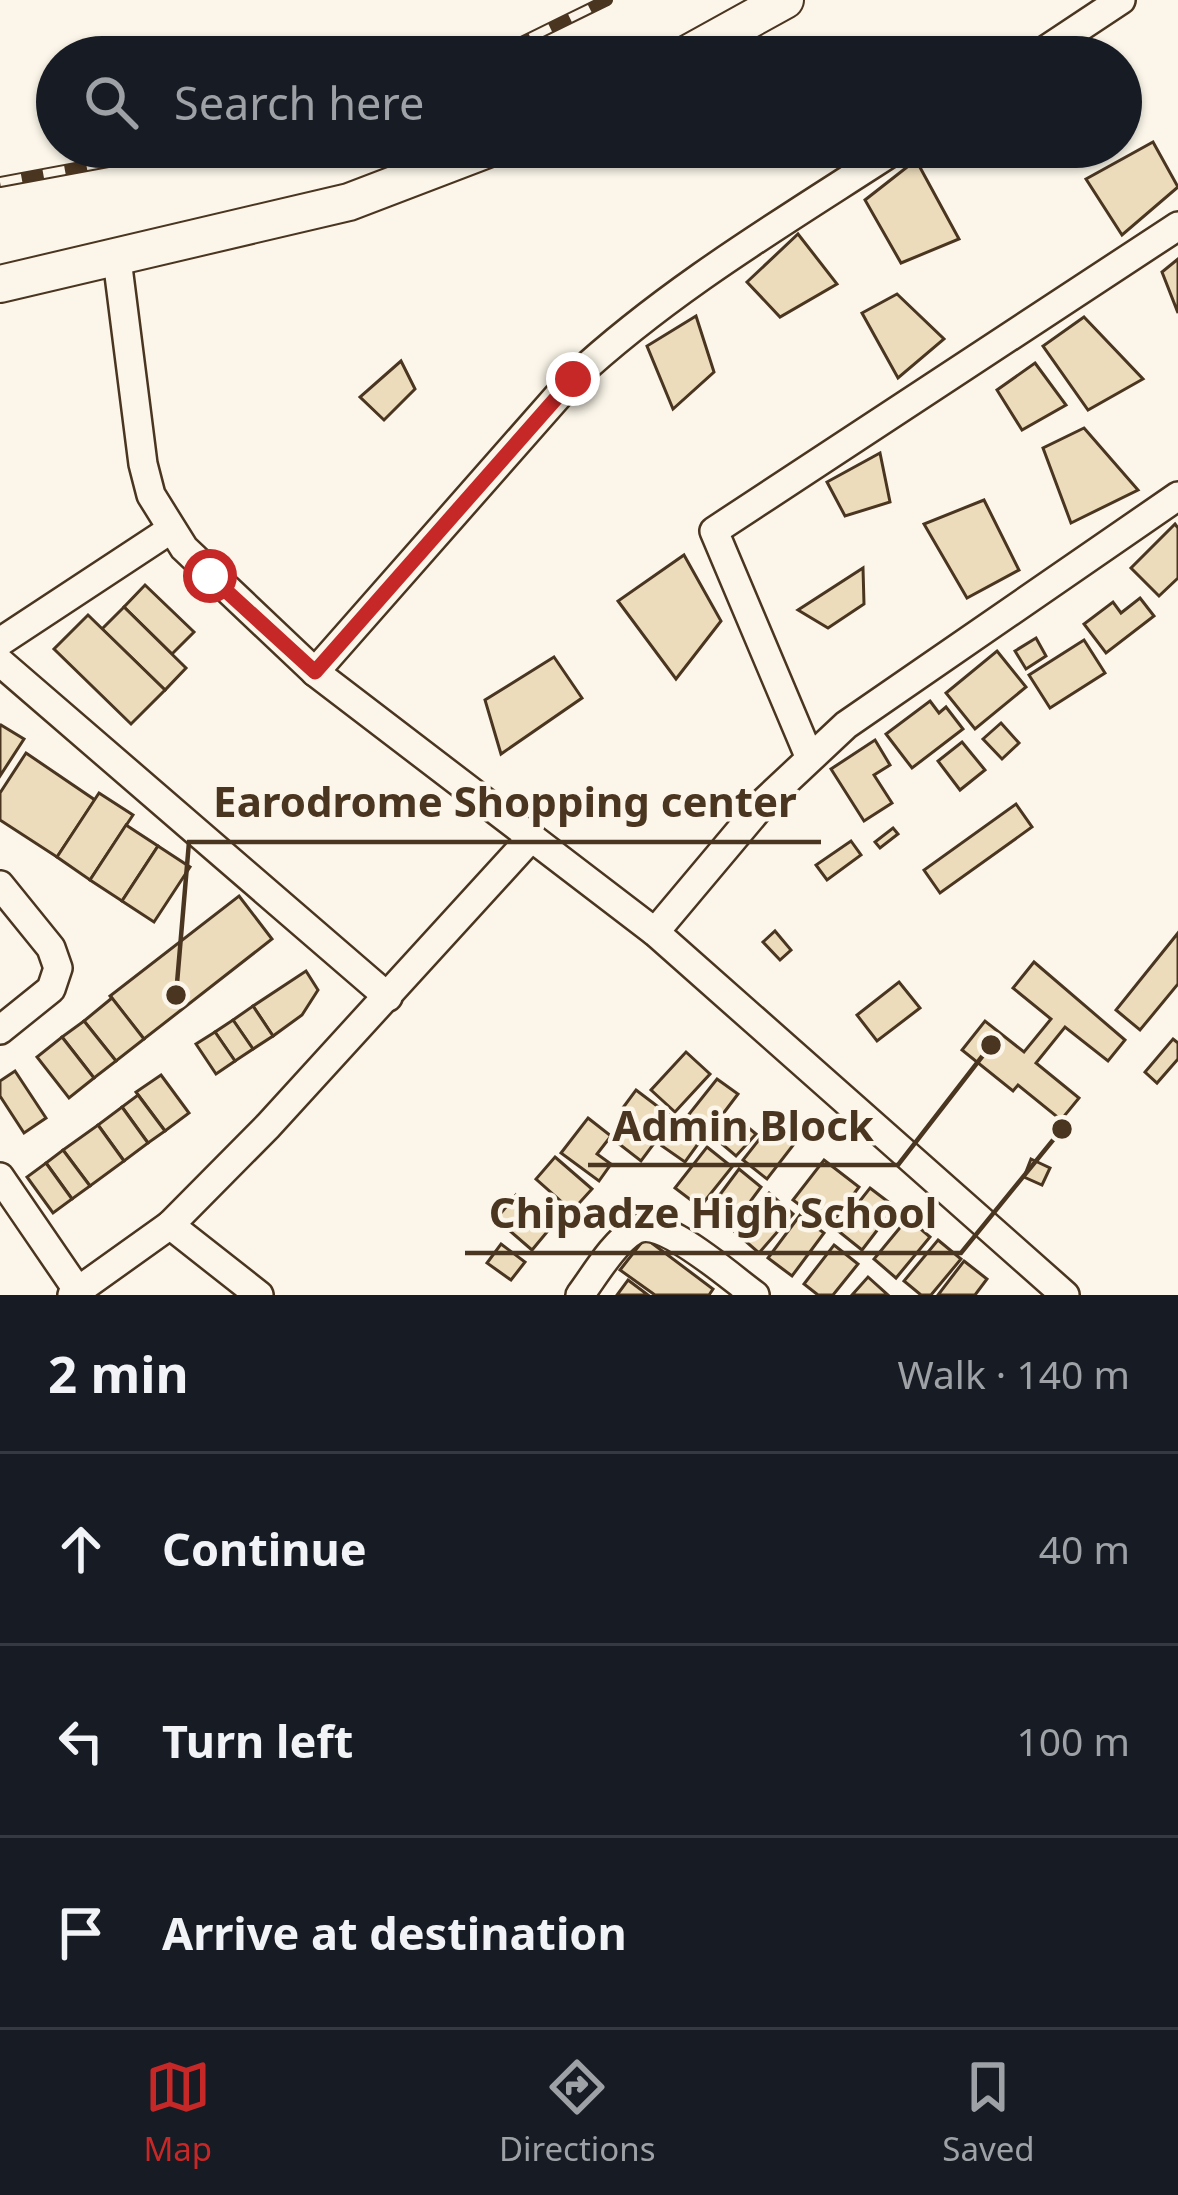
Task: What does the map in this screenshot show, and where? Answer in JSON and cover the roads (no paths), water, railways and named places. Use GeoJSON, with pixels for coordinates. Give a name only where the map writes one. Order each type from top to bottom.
{"type":"FeatureCollection","features":[{"type":"Feature","properties":{"kind":"main road"},"geometry":{"type":"LineString","coordinates":[[720,36],[785,0]]}},
{"type":"Feature","properties":{"kind":"main road"},"geometry":{"type":"LineString","coordinates":[[0,284],[349,202],[438,168]]}},
{"type":"Feature","properties":{"kind":"street"},"geometry":{"type":"LineString","coordinates":[[1067,36],[1121,0]]}},
{"type":"Feature","properties":{"kind":"street"},"geometry":{"type":"LineString","coordinates":[[315,672],[573,379],[610,344],[649,312],[866,168]]}},
{"type":"Feature","properties":{"kind":"street"},"geometry":{"type":"LineString","coordinates":[[809,756],[714,531],[1178,226]]}},
{"type":"Feature","properties":{"kind":"street"},"geometry":{"type":"LineString","coordinates":[[117,259],[151,495],[170,530],[210,576],[315,672],[655,932],[1065,1295]]}},
{"type":"Feature","properties":{"kind":"street"},"geometry":{"type":"LineString","coordinates":[[655,932],[766,801],[846,725],[1178,496]]}},
{"type":"Feature","properties":{"kind":"street"},"geometry":{"type":"LineString","coordinates":[[0,642],[170,530]]}},
{"type":"Feature","properties":{"kind":"street"},"geometry":{"type":"LineString","coordinates":[[0,662],[388,997]]}},
{"type":"Feature","properties":{"kind":"street"},"geometry":{"type":"LineString","coordinates":[[0,1177],[75,1293],[170,1225],[388,997],[531,838]]}},
{"type":"Feature","properties":{"kind":"street"},"geometry":{"type":"LineString","coordinates":[[0,885],[51,949],[58,968],[51,989],[0,1030]]}},
{"type":"Feature","properties":{"kind":"street"},"geometry":{"type":"LineString","coordinates":[[170,1225],[259,1295]]}},
{"type":"Feature","properties":{"kind":"street"},"geometry":{"type":"LineString","coordinates":[[580,1295],[625,1238],[638,1228],[652,1226],[669,1233],[754,1295]]}},
{"type":"Feature","properties":{"kind":"railway"},"geometry":{"type":"LineString","coordinates":[[534,36],[607,0]]}},
{"type":"Feature","properties":{"kind":"railway"},"geometry":{"type":"LineString","coordinates":[[0,182],[76,168]]}},
{"type":"Feature","properties":{"kind":"place","name":"Earodrome Shopping center"},"geometry":{"type":"Point","coordinates":[176,995]}},
{"type":"Feature","properties":{"kind":"place","name":"Admin Block"},"geometry":{"type":"Point","coordinates":[991,1045]}},
{"type":"Feature","properties":{"kind":"place","name":"Chipadze High School"},"geometry":{"type":"Point","coordinates":[1062,1129]}}]}
